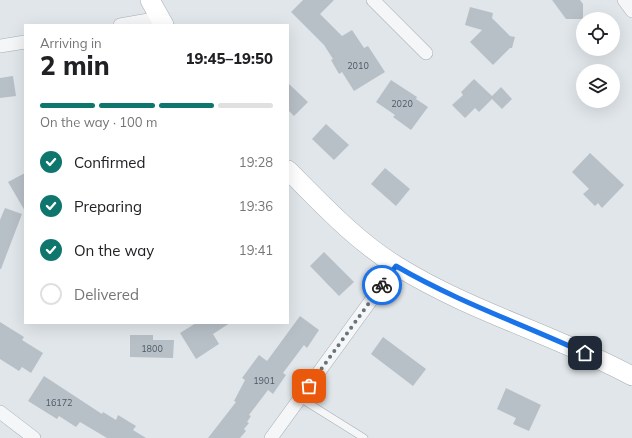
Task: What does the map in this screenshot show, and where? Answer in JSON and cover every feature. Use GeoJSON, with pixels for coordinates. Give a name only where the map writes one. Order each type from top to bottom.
{"type":"FeatureCollection","features":[{"type":"Feature","properties":{"kind":"street"},"geometry":{"type":"LineString","coordinates":[[134,24],[162,22],[150,0]]}},
{"type":"Feature","properties":{"kind":"street"},"geometry":{"type":"LineString","coordinates":[[373,0],[426,53]]}},
{"type":"Feature","properties":{"kind":"street"},"geometry":{"type":"LineString","coordinates":[[624,0],[632,11]]}},
{"type":"Feature","properties":{"kind":"street"},"geometry":{"type":"LineString","coordinates":[[0,46],[24,42]]}},
{"type":"Feature","properties":{"kind":"street"},"geometry":{"type":"LineString","coordinates":[[289,171],[355,235],[382,257],[396,266],[442,291],[579,350],[632,376]]}},
{"type":"Feature","properties":{"kind":"street"},"geometry":{"type":"LineString","coordinates":[[271,438],[396,266]]}},
{"type":"Feature","properties":{"kind":"street"},"geometry":{"type":"LineString","coordinates":[[0,412],[34,438]]}},
{"type":"Feature","properties":{"kind":"lane"},"geometry":{"type":"LineString","coordinates":[[300,398],[364,438]]}},
{"type":"Feature","properties":{"kind":"building"},"geometry":{"type":"Polygon","coordinates":[[[303,0],[334,0],[320,14],[342,36],[352,30],[364,48],[368,46],[385,72],[354,91],[342,72],[339,74],[331,60],[333,59],[324,45],[291,12],[303,0]]]}},
{"type":"Feature","properties":{"kind":"building"},"geometry":{"type":"Polygon","coordinates":[[[552,0],[580,0],[583,4],[583,12],[576,12],[576,19],[566,19],[552,0]]]}},
{"type":"Feature","properties":{"kind":"building"},"geometry":{"type":"Polygon","coordinates":[[[470,7],[493,13],[492,18],[510,36],[515,37],[512,48],[510,48],[493,65],[470,42],[482,30],[465,25],[470,7]]]}},
{"type":"Feature","properties":{"kind":"building"},"geometry":{"type":"Polygon","coordinates":[[[13,76],[16,96],[0,98],[0,78],[13,76]]]}},
{"type":"Feature","properties":{"kind":"building"},"geometry":{"type":"Polygon","coordinates":[[[474,79],[492,96],[501,87],[512,99],[502,109],[492,99],[479,112],[475,108],[465,118],[452,105],[463,95],[461,92],[474,79]]]}},
{"type":"Feature","properties":{"kind":"building"},"geometry":{"type":"Polygon","coordinates":[[[391,80],[417,97],[416,99],[428,107],[411,130],[393,117],[395,115],[376,102],[391,80]]]}},
{"type":"Feature","properties":{"kind":"building"},"geometry":{"type":"Polygon","coordinates":[[[289,84],[308,102],[294,116],[289,111],[289,84]]]}},
{"type":"Feature","properties":{"kind":"building"},"geometry":{"type":"Polygon","coordinates":[[[326,124],[349,145],[334,160],[312,139],[326,124]]]}},
{"type":"Feature","properties":{"kind":"building"},"geometry":{"type":"Polygon","coordinates":[[[590,153],[624,185],[602,208],[598,203],[595,206],[583,194],[589,189],[572,172],[590,153]]]}},
{"type":"Feature","properties":{"kind":"building"},"geometry":{"type":"Polygon","coordinates":[[[385,168],[410,189],[396,206],[371,184],[385,168]]]}},
{"type":"Feature","properties":{"kind":"building"},"geometry":{"type":"Polygon","coordinates":[[[24,174],[24,209],[8,182],[24,174]]]}},
{"type":"Feature","properties":{"kind":"building"},"geometry":{"type":"Polygon","coordinates":[[[5,208],[22,214],[0,269],[0,220],[5,208]]]}},
{"type":"Feature","properties":{"kind":"building"},"geometry":{"type":"Polygon","coordinates":[[[324,252],[354,282],[339,296],[310,266],[324,252]]]}},
{"type":"Feature","properties":{"kind":"building"},"geometry":{"type":"Polygon","coordinates":[[[300,316],[319,330],[307,348],[304,345],[283,373],[286,375],[273,394],[268,390],[249,415],[251,416],[247,422],[249,423],[244,429],[246,431],[240,438],[208,438],[236,402],[234,401],[245,380],[242,378],[259,355],[267,361],[300,316]]]}},
{"type":"Feature","properties":{"kind":"building"},"geometry":{"type":"Polygon","coordinates":[[[0,322],[24,337],[22,340],[43,353],[31,373],[22,367],[19,371],[0,359],[0,322]]]}},
{"type":"Feature","properties":{"kind":"building"},"geometry":{"type":"Polygon","coordinates":[[[194,324],[228,324],[213,334],[219,344],[196,359],[180,333],[194,324]]]}},
{"type":"Feature","properties":{"kind":"building"},"geometry":{"type":"Polygon","coordinates":[[[130,335],[153,335],[153,340],[174,340],[173,358],[130,357],[130,335]]]}},
{"type":"Feature","properties":{"kind":"building"},"geometry":{"type":"Polygon","coordinates":[[[383,337],[426,369],[413,386],[371,354],[383,337]]]}},
{"type":"Feature","properties":{"kind":"building"},"geometry":{"type":"Polygon","coordinates":[[[44,376],[102,414],[103,412],[116,420],[118,415],[136,426],[133,430],[146,438],[107,438],[80,422],[76,427],[59,416],[57,419],[28,401],[44,376]]]}},
{"type":"Feature","properties":{"kind":"building"},"geometry":{"type":"Polygon","coordinates":[[[506,388],[541,405],[529,431],[513,424],[516,418],[497,409],[506,388]]]}},
{"type":"Feature","properties":{"kind":"way so far"},"geometry":{"type":"LineString","coordinates":[[309,386],[382,285]]}},
{"type":"Feature","properties":{"kind":"route"},"geometry":{"type":"LineString","coordinates":[[382,285],[396,266],[469,304],[585,353]]}}]}
